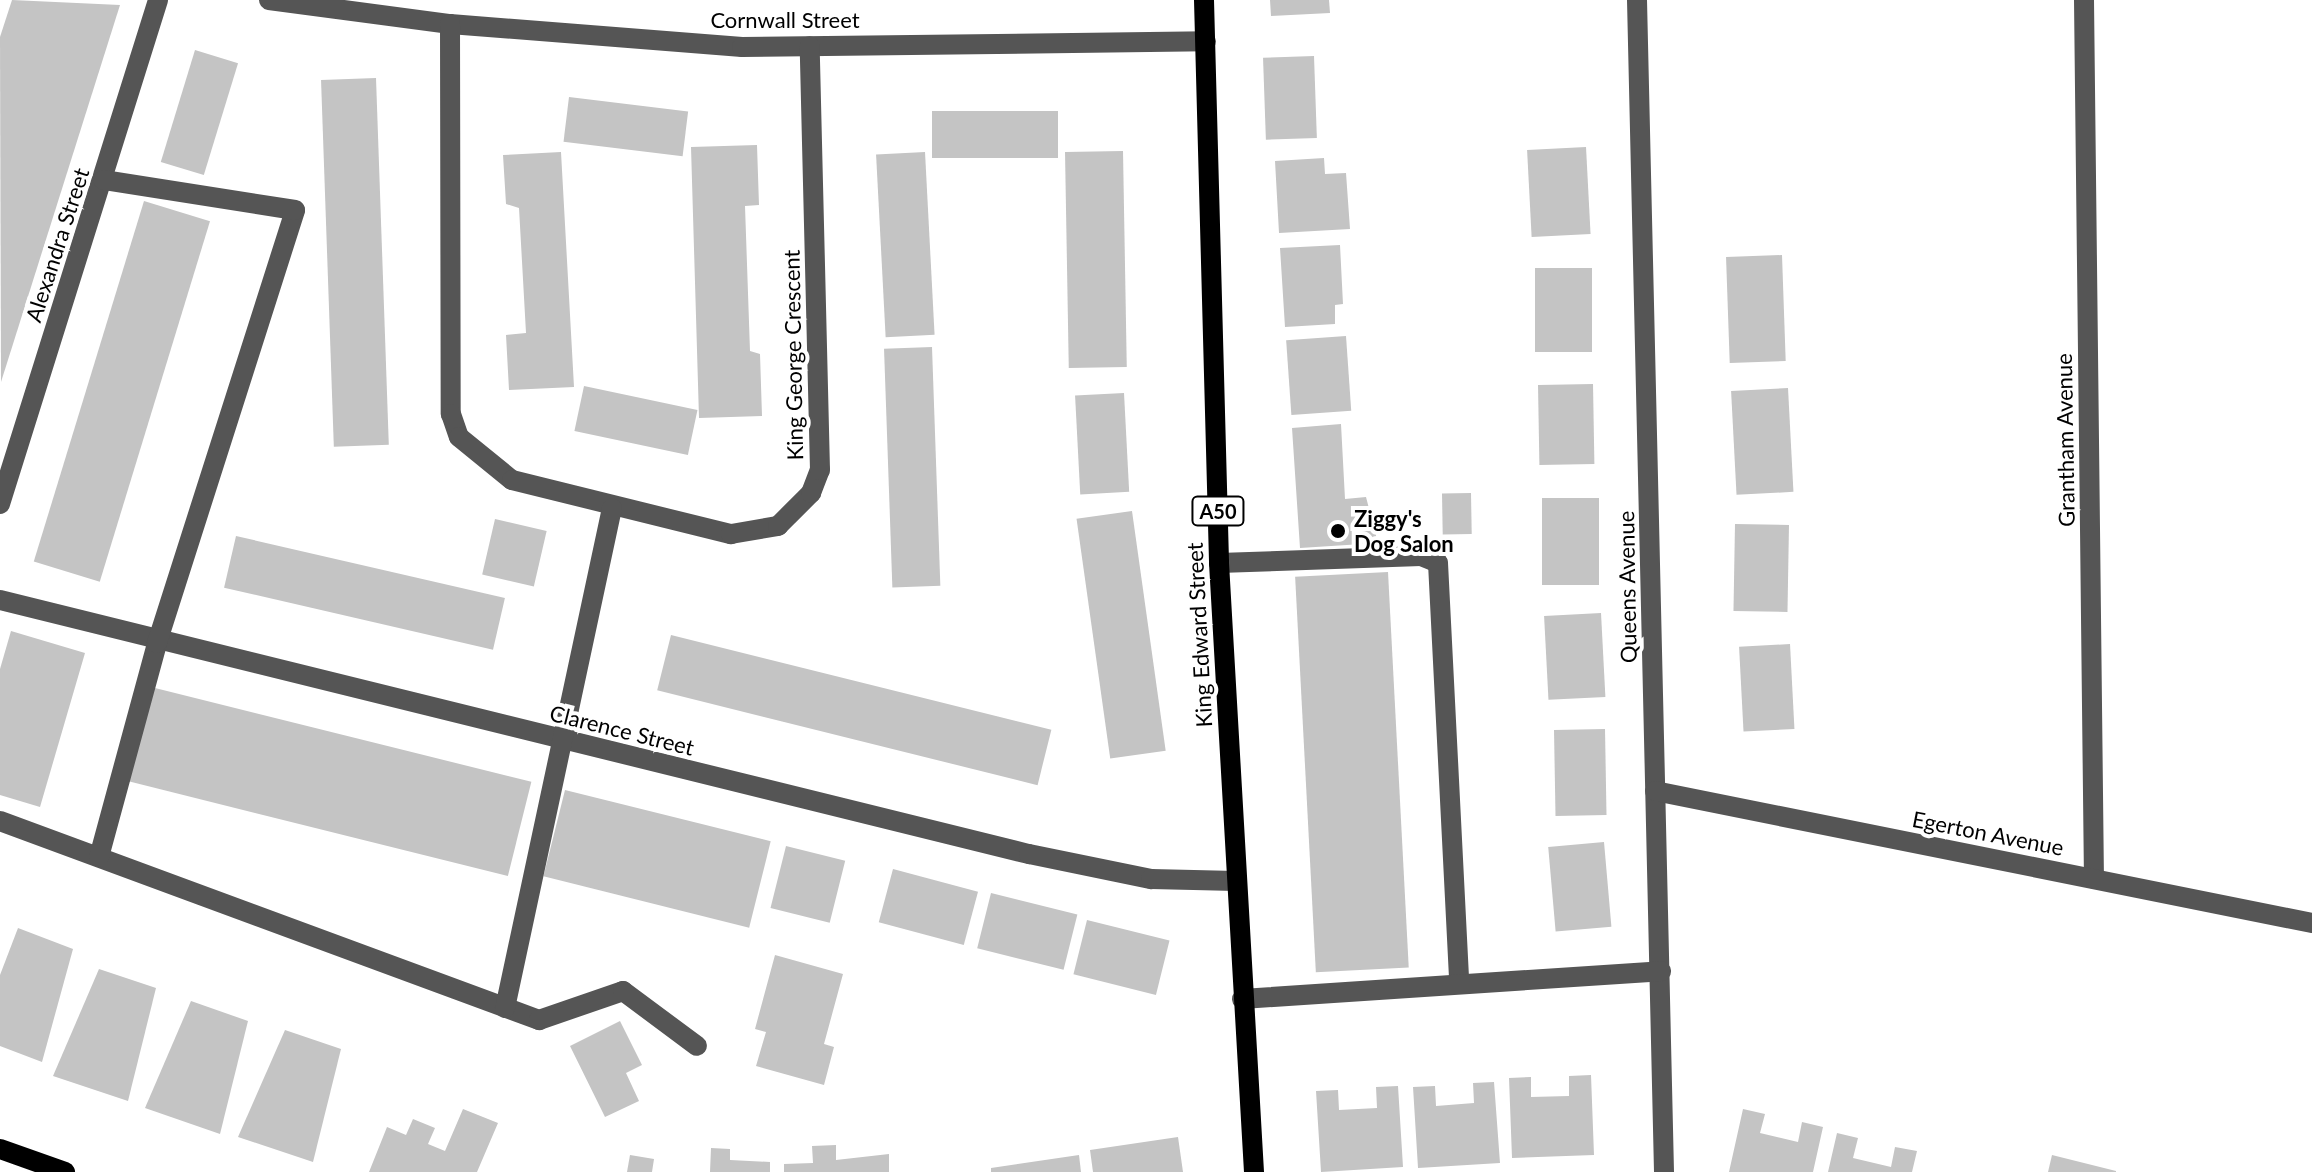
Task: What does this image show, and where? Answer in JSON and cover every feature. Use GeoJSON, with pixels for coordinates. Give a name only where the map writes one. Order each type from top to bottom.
{"type":"FeatureCollection","features":[{"type":"Feature","properties":{"kind":"main road","name":"King Edward Street"},"geometry":{"type":"LineString","coordinates":[[1204,0],[1219,563],[1254,1172]]}},
{"type":"Feature","properties":{"kind":"main road"},"geometry":{"type":"LineString","coordinates":[[0,1149],[65,1172]]}},
{"type":"Feature","properties":{"kind":"street","name":"Alexandra Street"},"geometry":{"type":"LineString","coordinates":[[0,504],[158,0]]}},
{"type":"Feature","properties":{"kind":"street","name":"Cornwall Street"},"geometry":{"type":"LineString","coordinates":[[269,0],[450,24],[810,46],[1206,41]]}},
{"type":"Feature","properties":{"kind":"street","name":"Queens Avenue"},"geometry":{"type":"LineString","coordinates":[[1637,0],[1664,1172]]}},
{"type":"Feature","properties":{"kind":"street","name":"Grantham Avenue"},"geometry":{"type":"LineString","coordinates":[[2084,0],[2094,879]]}},
{"type":"Feature","properties":{"kind":"street","name":"King George Crescent"},"geometry":{"type":"LineString","coordinates":[[450,24],[451,414],[459,437],[491,470],[612,508],[758,533],[796,512],[811,493],[820,470],[810,46]]}},
{"type":"Feature","properties":{"kind":"street"},"geometry":{"type":"LineString","coordinates":[[99,857],[157,643],[295,210],[103,180]]}},
{"type":"Feature","properties":{"kind":"street"},"geometry":{"type":"LineString","coordinates":[[505,1008],[559,739],[612,508]]}},
{"type":"Feature","properties":{"kind":"street"},"geometry":{"type":"LineString","coordinates":[[1219,563],[1421,556],[1438,563],[1459,982]]}},
{"type":"Feature","properties":{"kind":"street","name":"Clarence Street"},"geometry":{"type":"LineString","coordinates":[[0,600],[157,643],[1128,876],[1236,881]]}},
{"type":"Feature","properties":{"kind":"street","name":"Egerton Avenue"},"geometry":{"type":"LineString","coordinates":[[1655,791],[2312,923]]}},
{"type":"Feature","properties":{"kind":"street"},"geometry":{"type":"LineString","coordinates":[[0,821],[539,1020],[623,991],[697,1046]]}},
{"type":"Feature","properties":{"kind":"street"},"geometry":{"type":"LineString","coordinates":[[1242,999],[1459,982],[1661,971]]}},
{"type":"Feature","properties":{"kind":"building"},"geometry":{"type":"Polygon","coordinates":[[[12,0],[120,5],[1,382],[0,37],[12,0]]]}},
{"type":"Feature","properties":{"kind":"building"},"geometry":{"type":"Polygon","coordinates":[[[1270,0],[1329,0],[1330,13],[1271,16],[1270,0]]]}},
{"type":"Feature","properties":{"kind":"building"},"geometry":{"type":"Polygon","coordinates":[[[195,50],[238,63],[204,175],[161,162],[195,50]]]}},
{"type":"Feature","properties":{"kind":"building"},"geometry":{"type":"Polygon","coordinates":[[[1314,56],[1317,138],[1266,140],[1263,58],[1314,56]]]}},
{"type":"Feature","properties":{"kind":"building"},"geometry":{"type":"Polygon","coordinates":[[[376,78],[389,445],[334,447],[321,80],[376,78]]]}},
{"type":"Feature","properties":{"kind":"building"},"geometry":{"type":"Polygon","coordinates":[[[569,97],[688,112],[683,156],[564,142],[569,97]]]}},
{"type":"Feature","properties":{"kind":"building"},"geometry":{"type":"Polygon","coordinates":[[[932,111],[1058,111],[1058,158],[932,158],[932,111]]]}},
{"type":"Feature","properties":{"kind":"building"},"geometry":{"type":"Polygon","coordinates":[[[757,145],[759,205],[745,206],[750,351],[760,354],[762,416],[699,418],[691,147],[757,145]]]}},
{"type":"Feature","properties":{"kind":"building"},"geometry":{"type":"Polygon","coordinates":[[[1586,147],[1591,234],[1532,237],[1527,150],[1586,147]]]}},
{"type":"Feature","properties":{"kind":"building"},"geometry":{"type":"Polygon","coordinates":[[[1123,151],[1127,367],[1069,368],[1065,152],[1123,151]]]}},
{"type":"Feature","properties":{"kind":"building"},"geometry":{"type":"Polygon","coordinates":[[[561,152],[574,387],[509,390],[506,335],[526,333],[519,208],[506,204],[503,155],[561,152]]]}},
{"type":"Feature","properties":{"kind":"building"},"geometry":{"type":"Polygon","coordinates":[[[925,152],[935,335],[886,337],[876,155],[925,152]]]}},
{"type":"Feature","properties":{"kind":"building"},"geometry":{"type":"Polygon","coordinates":[[[1324,158],[1325,174],[1346,173],[1350,229],[1279,233],[1275,161],[1324,158]]]}},
{"type":"Feature","properties":{"kind":"building"},"geometry":{"type":"Polygon","coordinates":[[[144,201],[210,221],[100,582],[34,562],[144,201]]]}},
{"type":"Feature","properties":{"kind":"building"},"geometry":{"type":"Polygon","coordinates":[[[1340,245],[1343,304],[1335,305],[1335,324],[1285,327],[1280,248],[1340,245]]]}},
{"type":"Feature","properties":{"kind":"building"},"geometry":{"type":"Polygon","coordinates":[[[1782,255],[1786,361],[1730,363],[1726,257],[1782,255]]]}},
{"type":"Feature","properties":{"kind":"building"},"geometry":{"type":"Polygon","coordinates":[[[1535,268],[1592,268],[1592,352],[1535,352],[1535,268]]]}},
{"type":"Feature","properties":{"kind":"building"},"geometry":{"type":"Polygon","coordinates":[[[1346,336],[1351,411],[1291,415],[1286,340],[1346,336]]]}},
{"type":"Feature","properties":{"kind":"building"},"geometry":{"type":"Polygon","coordinates":[[[932,347],[940,586],[892,588],[884,349],[932,347]]]}},
{"type":"Feature","properties":{"kind":"building"},"geometry":{"type":"Polygon","coordinates":[[[1593,384],[1594,464],[1539,465],[1538,385],[1593,384]]]}},
{"type":"Feature","properties":{"kind":"building"},"geometry":{"type":"Polygon","coordinates":[[[584,386],[697,410],[688,455],[574,431],[584,386]]]}},
{"type":"Feature","properties":{"kind":"building"},"geometry":{"type":"Polygon","coordinates":[[[1788,388],[1793,492],[1737,495],[1731,391],[1788,388]]]}},
{"type":"Feature","properties":{"kind":"building"},"geometry":{"type":"Polygon","coordinates":[[[1124,393],[1129,492],[1080,494],[1075,396],[1124,393]]]}},
{"type":"Feature","properties":{"kind":"building"},"geometry":{"type":"Polygon","coordinates":[[[1341,424],[1345,499],[1366,497],[1378,543],[1300,548],[1292,428],[1341,424]]]}},
{"type":"Feature","properties":{"kind":"building"},"geometry":{"type":"Polygon","coordinates":[[[1471,493],[1472,534],[1443,534],[1442,494],[1471,493]]]}},
{"type":"Feature","properties":{"kind":"building"},"geometry":{"type":"Polygon","coordinates":[[[1542,498],[1599,498],[1599,585],[1542,585],[1542,498]]]}},
{"type":"Feature","properties":{"kind":"building"},"geometry":{"type":"Polygon","coordinates":[[[1132,511],[1166,751],[1110,758],[1077,519],[1132,511]]]}},
{"type":"Feature","properties":{"kind":"building"},"geometry":{"type":"Polygon","coordinates":[[[495,519],[547,531],[534,586],[482,575],[495,519]]]}},
{"type":"Feature","properties":{"kind":"building"},"geometry":{"type":"Polygon","coordinates":[[[1735,524],[1789,525],[1787,612],[1733,611],[1735,524]]]}},
{"type":"Feature","properties":{"kind":"building"},"geometry":{"type":"Polygon","coordinates":[[[236,536],[505,598],[493,650],[224,588],[236,536]]]}},
{"type":"Feature","properties":{"kind":"building"},"geometry":{"type":"Polygon","coordinates":[[[1388,572],[1409,967],[1316,972],[1295,577],[1388,572]]]}},
{"type":"Feature","properties":{"kind":"building"},"geometry":{"type":"Polygon","coordinates":[[[1601,613],[1605,697],[1548,700],[1544,616],[1601,613]]]}},
{"type":"Feature","properties":{"kind":"building"},"geometry":{"type":"Polygon","coordinates":[[[11,631],[85,653],[40,807],[0,795],[0,669],[11,631]]]}},
{"type":"Feature","properties":{"kind":"building"},"geometry":{"type":"Polygon","coordinates":[[[671,635],[1051,730],[1038,785],[657,690],[671,635]]]}},
{"type":"Feature","properties":{"kind":"building"},"geometry":{"type":"Polygon","coordinates":[[[1790,644],[1794,729],[1744,732],[1739,647],[1790,644]]]}},
{"type":"Feature","properties":{"kind":"building"},"geometry":{"type":"Polygon","coordinates":[[[151,687],[531,782],[508,876],[128,781],[151,687]]]}},
{"type":"Feature","properties":{"kind":"building"},"geometry":{"type":"Polygon","coordinates":[[[1605,729],[1607,815],[1556,816],[1554,730],[1605,729]]]}},
{"type":"Feature","properties":{"kind":"building"},"geometry":{"type":"Polygon","coordinates":[[[565,790],[771,841],[749,928],[543,876],[565,790]]]}},
{"type":"Feature","properties":{"kind":"building"},"geometry":{"type":"Polygon","coordinates":[[[1604,842],[1611,927],[1556,932],[1548,847],[1604,842]]]}},
{"type":"Feature","properties":{"kind":"building"},"geometry":{"type":"Polygon","coordinates":[[[786,846],[845,861],[830,923],[771,908],[786,846]]]}},
{"type":"Feature","properties":{"kind":"building"},"geometry":{"type":"Polygon","coordinates":[[[893,869],[978,892],[964,945],[879,922],[893,869]]]}},
{"type":"Feature","properties":{"kind":"building"},"geometry":{"type":"Polygon","coordinates":[[[991,893],[1077,915],[1064,970],[977,948],[991,893]]]}},
{"type":"Feature","properties":{"kind":"building"},"geometry":{"type":"Polygon","coordinates":[[[1087,920],[1169,941],[1156,995],[1073,974],[1087,920]]]}},
{"type":"Feature","properties":{"kind":"building"},"geometry":{"type":"Polygon","coordinates":[[[18,928],[73,949],[42,1062],[0,1046],[0,975],[18,928]]]}},
{"type":"Feature","properties":{"kind":"building"},"geometry":{"type":"Polygon","coordinates":[[[775,955],[843,974],[824,1044],[834,1047],[824,1085],[756,1066],[766,1032],[755,1029],[775,955]]]}},
{"type":"Feature","properties":{"kind":"building"},"geometry":{"type":"Polygon","coordinates":[[[99,969],[156,988],[128,1101],[53,1076],[99,969]]]}},
{"type":"Feature","properties":{"kind":"building"},"geometry":{"type":"Polygon","coordinates":[[[191,1001],[248,1021],[220,1134],[145,1108],[191,1001]]]}},
{"type":"Feature","properties":{"kind":"building"},"geometry":{"type":"Polygon","coordinates":[[[620,1021],[642,1065],[626,1073],[639,1101],[605,1117],[570,1046],[620,1021]]]}},
{"type":"Feature","properties":{"kind":"building"},"geometry":{"type":"Polygon","coordinates":[[[285,1030],[341,1049],[313,1162],[238,1137],[285,1030]]]}},
{"type":"Feature","properties":{"kind":"building"},"geometry":{"type":"Polygon","coordinates":[[[1591,1075],[1594,1155],[1512,1158],[1509,1078],[1531,1077],[1531,1097],[1569,1096],[1569,1076],[1591,1075]]]}},
{"type":"Feature","properties":{"kind":"building"},"geometry":{"type":"Polygon","coordinates":[[[1494,1082],[1500,1163],[1418,1168],[1413,1087],[1435,1086],[1436,1106],[1474,1103],[1473,1083],[1494,1082]]]}},
{"type":"Feature","properties":{"kind":"building"},"geometry":{"type":"Polygon","coordinates":[[[1398,1086],[1403,1167],[1321,1172],[1316,1091],[1338,1090],[1339,1110],[1377,1108],[1376,1087],[1398,1086]]]}},
{"type":"Feature","properties":{"kind":"building"},"geometry":{"type":"Polygon","coordinates":[[[463,1109],[498,1123],[477,1172],[369,1172],[387,1127],[406,1135],[413,1119],[435,1128],[428,1144],[445,1151],[463,1109]]]}},
{"type":"Feature","properties":{"kind":"building"},"geometry":{"type":"Polygon","coordinates":[[[1743,1109],[1765,1114],[1760,1133],[1798,1142],[1802,1122],[1823,1127],[1813,1172],[1729,1172],[1743,1109]]]}},
{"type":"Feature","properties":{"kind":"building"},"geometry":{"type":"Polygon","coordinates":[[[1837,1133],[1858,1138],[1853,1158],[1891,1167],[1895,1147],[1917,1151],[1912,1172],[1828,1172],[1837,1133]]]}},
{"type":"Feature","properties":{"kind":"building"},"geometry":{"type":"Polygon","coordinates":[[[1178,1137],[1183,1172],[1093,1172],[1090,1150],[1178,1137]]]}},
{"type":"Feature","properties":{"kind":"building"},"geometry":{"type":"Polygon","coordinates":[[[836,1145],[836,1160],[889,1154],[889,1172],[784,1172],[784,1164],[813,1163],[812,1146],[836,1145]]]}},
{"type":"Feature","properties":{"kind":"building"},"geometry":{"type":"Polygon","coordinates":[[[711,1148],[730,1149],[730,1160],[770,1162],[770,1172],[710,1172],[711,1148]]]}},
{"type":"Feature","properties":{"kind":"building"},"geometry":{"type":"Polygon","coordinates":[[[630,1155],[654,1159],[652,1172],[627,1172],[630,1155]]]}},
{"type":"Feature","properties":{"kind":"building"},"geometry":{"type":"Polygon","coordinates":[[[1079,1155],[1081,1172],[991,1172],[991,1168],[1079,1155]]]}},
{"type":"Feature","properties":{"kind":"building"},"geometry":{"type":"Polygon","coordinates":[[[2052,1155],[2116,1171],[2116,1172],[2048,1172],[2052,1155]]]}},
{"type":"Feature","properties":{"kind":"place","name":"Ziggy's Dog Salon"},"geometry":{"type":"Point","coordinates":[1338,531]}}]}
